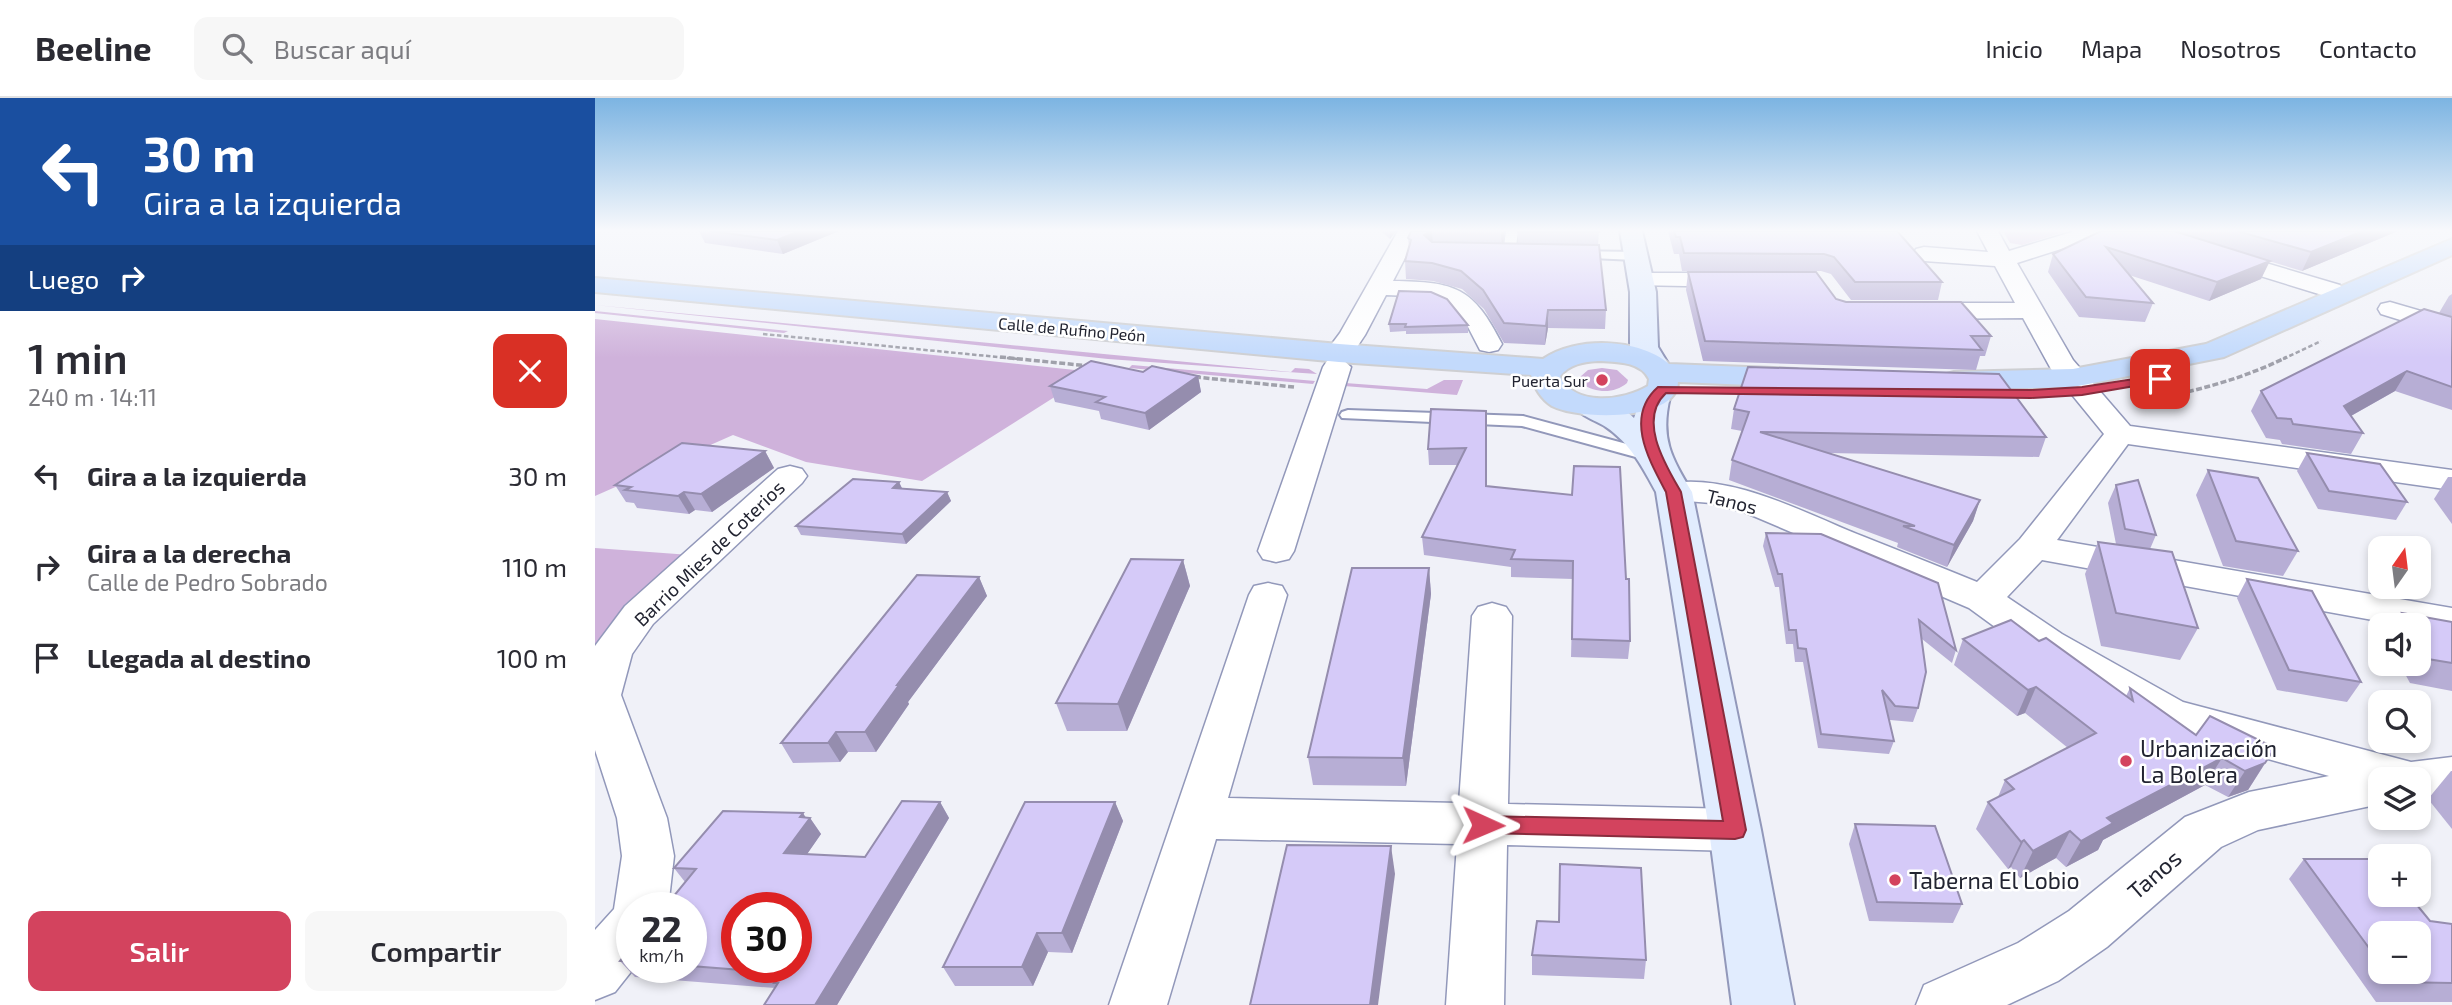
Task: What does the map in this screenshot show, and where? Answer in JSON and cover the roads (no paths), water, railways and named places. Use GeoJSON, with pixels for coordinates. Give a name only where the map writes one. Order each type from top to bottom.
{"type":"FeatureCollection","features":[{"type":"Feature","properties":{"kind":"main road"},"geometry":{"type":"LineString","coordinates":[[1932,387],[2031,394],[2214,351],[2390,273]]}},
{"type":"Feature","properties":{"kind":"main road"},"geometry":{"type":"LineString","coordinates":[[2077,384],[2206,370],[2275,343],[2427,273]]}},
{"type":"Feature","properties":{"kind":"main road","name":"Calle de Rufino Peón"},"geometry":{"type":"LineString","coordinates":[[595,285],[1335,370]]}},
{"type":"Feature","properties":{"kind":"main road","name":"Calle de Rufino Peón"},"geometry":{"type":"LineString","coordinates":[[595,296],[1335,370],[1548,376]]}},
{"type":"Feature","properties":{"kind":"main road"},"geometry":{"type":"LineString","coordinates":[[1659,381],[1630,355],[1598,352],[1569,356],[1548,376],[1562,397],[1590,406],[1626,406],[1659,381],[1824,385]]}},
{"type":"Feature","properties":{"kind":"street"},"geometry":{"type":"LineString","coordinates":[[1276,551],[1335,370],[1385,273]]}},
{"type":"Feature","properties":{"kind":"street"},"geometry":{"type":"LineString","coordinates":[[1638,273],[1644,347],[1659,381],[1647,421],[1660,467],[1735,830],[1763,1005]]}},
{"type":"Feature","properties":{"kind":"street"},"geometry":{"type":"LineString","coordinates":[[1686,273],[1755,281]]}},
{"type":"Feature","properties":{"kind":"street"},"geometry":{"type":"LineString","coordinates":[[2011,273],[2030,310],[2077,384],[2120,434],[2452,480]]}},
{"type":"Feature","properties":{"kind":"street"},"geometry":{"type":"LineString","coordinates":[[2275,273],[2330,290]]}},
{"type":"Feature","properties":{"kind":"street"},"geometry":{"type":"LineString","coordinates":[[1377,288],[1450,293],[1477,316],[1489,344]]}},
{"type":"Feature","properties":{"kind":"street"},"geometry":{"type":"LineString","coordinates":[[2390,309],[2452,328]]}},
{"type":"Feature","properties":{"kind":"street"},"geometry":{"type":"LineString","coordinates":[[1900,311],[2030,310]]}},
{"type":"Feature","properties":{"kind":"street"},"geometry":{"type":"LineString","coordinates":[[1598,352],[1622,341],[1642,327]]}},
{"type":"Feature","properties":{"kind":"street"},"geometry":{"type":"LineString","coordinates":[[1590,406],[1619,421],[1660,467]]}},
{"type":"Feature","properties":{"kind":"street"},"geometry":{"type":"LineString","coordinates":[[1983,599],[2033,547],[2120,434]]}},
{"type":"Feature","properties":{"kind":"street","name":"Tanos"},"geometry":{"type":"LineString","coordinates":[[1660,467],[1712,492],[1756,505],[1983,599],[2047,644],[2169,715],[2368,769]]}},
{"type":"Feature","properties":{"kind":"street","name":"Barrio Mies de Coterios"},"geometry":{"type":"LineString","coordinates":[[644,892],[648,856],[642,818],[599,695],[612,652],[639,615],[790,476]]}},
{"type":"Feature","properties":{"kind":"street"},"geometry":{"type":"LineString","coordinates":[[2033,547],[2452,621]]}},
{"type":"Feature","properties":{"kind":"street"},"geometry":{"type":"LineString","coordinates":[[1138,1005],[1268,595]]}},
{"type":"Feature","properties":{"kind":"street"},"geometry":{"type":"LineString","coordinates":[[1475,1005],[1492,616]]}},
{"type":"Feature","properties":{"kind":"street"},"geometry":{"type":"LineString","coordinates":[[2431,778],[2452,776]]}},
{"type":"Feature","properties":{"kind":"street","name":"Tanos"},"geometry":{"type":"LineString","coordinates":[[1945,1005],[2038,962],[2088,929],[2203,832],[2249,812],[2368,787]]}},
{"type":"Feature","properties":{"kind":"street"},"geometry":{"type":"LineString","coordinates":[[1197,818],[1735,830]]}},
{"type":"Feature","properties":{"kind":"street"},"geometry":{"type":"LineString","coordinates":[[595,973],[616,947]]}},
{"type":"Feature","properties":{"kind":"lane"},"geometry":{"type":"LineString","coordinates":[[1348,415],[1523,421],[1660,467]]}},
{"type":"Feature","properties":{"kind":"place","name":"Puerta Sur"},"geometry":{"type":"Point","coordinates":[1602,380]}},
{"type":"Feature","properties":{"kind":"place","name":"Urbanización La Bolera"},"geometry":{"type":"Point","coordinates":[2126,761]}},
{"type":"Feature","properties":{"kind":"place","name":"Taberna El Lobio"},"geometry":{"type":"Point","coordinates":[1895,880]}}]}
